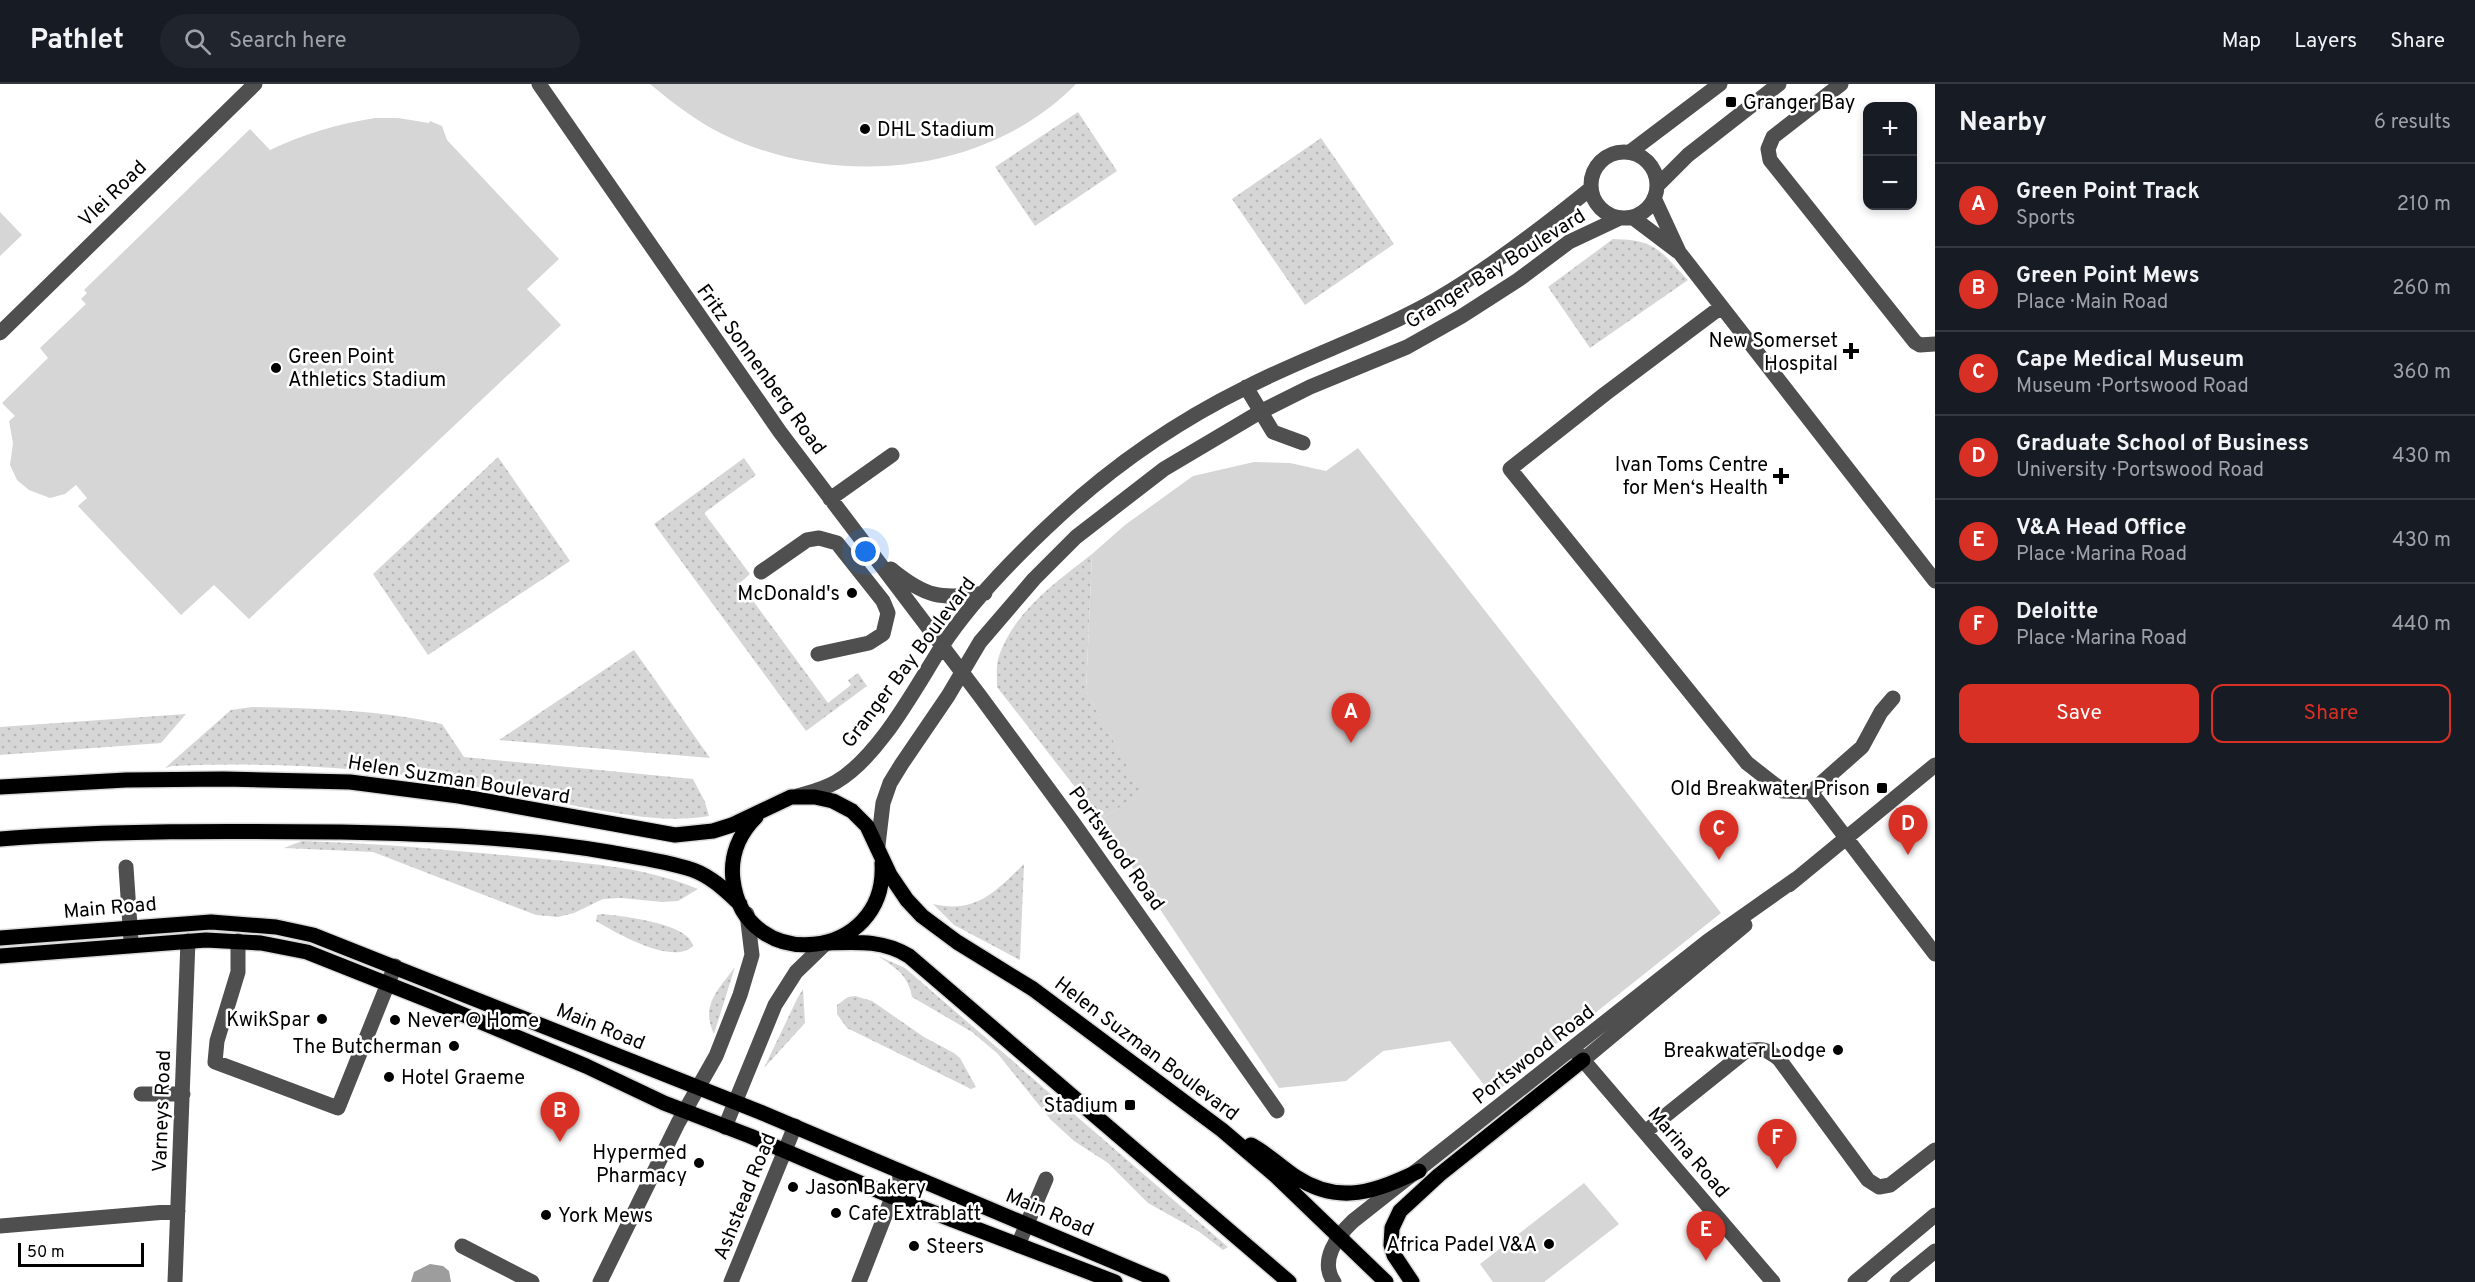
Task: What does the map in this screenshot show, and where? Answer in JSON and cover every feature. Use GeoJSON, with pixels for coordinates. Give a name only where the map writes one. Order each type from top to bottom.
{"type":"FeatureCollection","features":[{"type":"Feature","properties":{"kind":"main road","name":"Helen Suzman Boulevard"},"geometry":{"type":"LineString","coordinates":[[0,787],[115,780],[295,779],[350,782],[459,796],[675,835],[713,831],[763,811],[782,800],[795,797],[822,798],[846,807],[867,826],[899,890],[922,916],[957,942],[1034,989],[1222,1130],[1262,1163],[1386,1282]]}},
{"type":"Feature","properties":{"kind":"main road","name":"Helen Suzman Boulevard"},"geometry":{"type":"LineString","coordinates":[[744,909],[733,878],[735,850],[746,829],[763,811]]}},
{"type":"Feature","properties":{"kind":"main road"},"geometry":{"type":"LineString","coordinates":[[0,839],[110,833],[240,831],[383,833],[521,840],[613,853],[694,870],[715,882],[744,909],[762,930],[785,942],[804,945],[881,944],[909,956],[1289,1282]]}},
{"type":"Feature","properties":{"kind":"main road"},"geometry":{"type":"LineString","coordinates":[[827,943],[855,929],[871,911],[881,884],[879,851]]}},
{"type":"Feature","properties":{"kind":"main road","name":"Main Road"},"geometry":{"type":"LineString","coordinates":[[0,938],[211,922],[276,927],[313,935],[795,1126],[1162,1282]]}},
{"type":"Feature","properties":{"kind":"main road","name":"Main Road"},"geometry":{"type":"LineString","coordinates":[[0,956],[188,941],[238,941],[294,949],[390,984],[586,1066],[684,1111],[893,1197],[1115,1282]]}},
{"type":"Feature","properties":{"kind":"main road"},"geometry":{"type":"LineString","coordinates":[[1412,1282],[1390,1245],[1392,1228],[1400,1211],[1578,1054]]}},
{"type":"Feature","properties":{"kind":"main road"},"geometry":{"type":"LineString","coordinates":[[1222,1130],[1269,1155],[1299,1179],[1333,1192],[1363,1193],[1419,1171]]}},
{"type":"Feature","properties":{"kind":"main road"},"geometry":{"type":"LineString","coordinates":[[1072,1264],[1079,1248]]}},
{"type":"Feature","properties":{"kind":"street","name":"Vlei Road"},"geometry":{"type":"LineString","coordinates":[[0,333],[255,84]]}},
{"type":"Feature","properties":{"kind":"street","name":"Fritz Sonnenberg Road"},"geometry":{"type":"LineString","coordinates":[[539,84],[712,338],[961,672]]}},
{"type":"Feature","properties":{"kind":"street"},"geometry":{"type":"LineString","coordinates":[[1630,152],[1720,84]]}},
{"type":"Feature","properties":{"kind":"street"},"geometry":{"type":"LineString","coordinates":[[1626,217],[1644,211],[1655,192],[1688,155],[1779,84]]}},
{"type":"Feature","properties":{"kind":"street"},"geometry":{"type":"LineString","coordinates":[[1841,84],[1773,137],[1768,149],[1770,160],[1915,342],[1920,345],[1935,344]]}},
{"type":"Feature","properties":{"kind":"street"},"geometry":{"type":"LineString","coordinates":[[1679,252],[1626,217],[1601,209],[1590,189],[1593,170],[1601,160],[1612,153],[1630,152],[1644,158],[1651,165],[1656,177],[1655,192],[1679,252],[1935,581]]}},
{"type":"Feature","properties":{"kind":"street","name":"Granger Bay Boulevard"},"geometry":{"type":"LineString","coordinates":[[795,797],[831,785],[862,761],[930,669],[942,646],[985,593],[1058,517],[1099,481],[1184,421],[1246,387],[1393,322],[1438,298],[1551,220],[1590,189]]}},
{"type":"Feature","properties":{"kind":"street","name":"Granger Bay Boulevard"},"geometry":{"type":"LineString","coordinates":[[879,851],[881,812],[890,783],[948,696],[980,642],[1006,610],[1076,537],[1164,469],[1260,412],[1310,387],[1407,347],[1481,304],[1569,242],[1626,217]]}},
{"type":"Feature","properties":{"kind":"street"},"geometry":{"type":"LineString","coordinates":[[1721,307],[1510,469],[1747,763],[1784,791],[1811,792],[1863,747],[1881,712],[1893,698]]}},
{"type":"Feature","properties":{"kind":"street"},"geometry":{"type":"LineString","coordinates":[[1246,387],[1273,432],[1303,442]]}},
{"type":"Feature","properties":{"kind":"street"},"geometry":{"type":"LineString","coordinates":[[830,499],[892,455]]}},
{"type":"Feature","properties":{"kind":"street"},"geometry":{"type":"LineString","coordinates":[[761,572],[807,540],[819,538],[837,543],[879,594],[888,613],[883,634],[870,643],[818,654]]}},
{"type":"Feature","properties":{"kind":"street"},"geometry":{"type":"LineString","coordinates":[[872,554],[909,583],[932,595],[952,598],[985,593]]}},
{"type":"Feature","properties":{"kind":"street","name":"Portswood Road"},"geometry":{"type":"LineString","coordinates":[[961,672],[1118,884],[1277,1111]]}},
{"type":"Feature","properties":{"kind":"street","name":"Portswood Road"},"geometry":{"type":"LineString","coordinates":[[1334,1282],[1328,1273],[1327,1262],[1340,1236],[1353,1221],[1717,950],[1796,879],[1935,765]]}},
{"type":"Feature","properties":{"kind":"street"},"geometry":{"type":"LineString","coordinates":[[1811,792],[1935,954]]}},
{"type":"Feature","properties":{"kind":"street"},"geometry":{"type":"LineString","coordinates":[[126,867],[132,946]]}},
{"type":"Feature","properties":{"kind":"street"},"geometry":{"type":"LineString","coordinates":[[600,1282],[684,1111],[716,1056],[750,965],[751,944],[744,909]]}},
{"type":"Feature","properties":{"kind":"street","name":"Varneys Road"},"geometry":{"type":"LineString","coordinates":[[175,1282],[188,941]]}},
{"type":"Feature","properties":{"kind":"street"},"geometry":{"type":"LineString","coordinates":[[238,941],[238,972],[217,1041],[215,1062],[338,1108],[390,984],[395,966]]}},
{"type":"Feature","properties":{"kind":"street"},"geometry":{"type":"LineString","coordinates":[[725,1127],[780,996],[796,972],[827,943]]}},
{"type":"Feature","properties":{"kind":"street"},"geometry":{"type":"LineString","coordinates":[[1644,1132],[1746,1051],[1760,1048],[1771,1052],[1779,1059],[1868,1180],[1879,1187],[1890,1185],[1935,1150]]}},
{"type":"Feature","properties":{"kind":"street","name":"Marina Road"},"geometry":{"type":"LineString","coordinates":[[1578,1054],[1773,1282]]}},
{"type":"Feature","properties":{"kind":"street"},"geometry":{"type":"LineString","coordinates":[[141,1094],[183,1094]]}},
{"type":"Feature","properties":{"kind":"street","name":"Ashstead Road"},"geometry":{"type":"LineString","coordinates":[[731,1282],[795,1126]]}},
{"type":"Feature","properties":{"kind":"street"},"geometry":{"type":"LineString","coordinates":[[859,1282],[902,1172]]}},
{"type":"Feature","properties":{"kind":"street"},"geometry":{"type":"LineString","coordinates":[[1018,1245],[1046,1179]]}},
{"type":"Feature","properties":{"kind":"street"},"geometry":{"type":"LineString","coordinates":[[0,1226],[178,1211]]}},
{"type":"Feature","properties":{"kind":"street"},"geometry":{"type":"LineString","coordinates":[[1855,1282],[1935,1215]]}},
{"type":"Feature","properties":{"kind":"street"},"geometry":{"type":"LineString","coordinates":[[462,1246],[532,1282]]}},
{"type":"Feature","properties":{"kind":"street"},"geometry":{"type":"LineString","coordinates":[[1897,1282],[1935,1251]]}},
{"type":"Feature","properties":{"kind":"shaded area","name":"DHL Stadium"},"geometry":{"type":"Polygon","coordinates":[[[650,84],[1076,84],[1041,114],[1001,137],[959,153],[914,163],[867,167],[821,164],[776,154],[733,139],[711,128],[669,100],[650,84]]]}},
{"type":"Feature","properties":{"kind":"shaded area"},"geometry":{"type":"Polygon","coordinates":[[[1078,112],[1117,171],[1035,226],[995,167],[1078,112]]]}},
{"type":"Feature","properties":{"kind":"shaded area","name":"Green Point Athletics Stadium"},"geometry":{"type":"Polygon","coordinates":[[[375,118],[398,118],[429,123],[430,121],[442,126],[447,140],[559,259],[527,289],[561,325],[249,619],[214,585],[181,615],[78,506],[87,498],[76,485],[65,494],[50,498],[29,490],[17,480],[10,465],[13,443],[9,421],[15,416],[2,403],[48,358],[40,348],[86,304],[81,299],[87,293],[84,290],[250,129],[270,150],[321,130],[375,118]]]}},
{"type":"Feature","properties":{"kind":"shaded area"},"geometry":{"type":"Polygon","coordinates":[[[1321,138],[1394,244],[1305,305],[1232,199],[1321,138]]]}},
{"type":"Feature","properties":{"kind":"shaded area"},"geometry":{"type":"Polygon","coordinates":[[[0,212],[22,235],[0,256],[0,212]]]}},
{"type":"Feature","properties":{"kind":"shaded area"},"geometry":{"type":"Polygon","coordinates":[[[1613,239],[1639,242],[1656,249],[1688,280],[1590,348],[1548,287],[1613,239]]]}},
{"type":"Feature","properties":{"kind":"shaded area"},"geometry":{"type":"Polygon","coordinates":[[[1358,448],[1721,913],[1492,1095],[1450,1041],[1383,1051],[1346,1081],[1279,1088],[1100,819],[1142,794],[1086,691],[1092,554],[1125,525],[1193,476],[1254,462],[1290,463],[1326,471],[1358,448]]]}},
{"type":"Feature","properties":{"kind":"shaded area"},"geometry":{"type":"Polygon","coordinates":[[[498,457],[570,561],[428,655],[373,574],[498,457]]]}},
{"type":"Feature","properties":{"kind":"shaded area"},"geometry":{"type":"Polygon","coordinates":[[[744,458],[756,475],[704,513],[750,574],[740,583],[828,703],[851,685],[848,680],[858,673],[867,686],[806,731],[654,524],[744,458]]]}},
{"type":"Feature","properties":{"kind":"shaded area"},"geometry":{"type":"Polygon","coordinates":[[[1092,554],[1086,691],[1143,794],[1100,819],[997,687],[998,659],[1014,627],[1037,600],[1092,554]]]}},
{"type":"Feature","properties":{"kind":"shaded area"},"geometry":{"type":"Polygon","coordinates":[[[634,650],[710,758],[499,740],[634,650]]]}},
{"type":"Feature","properties":{"kind":"shaded area"},"geometry":{"type":"Polygon","coordinates":[[[252,707],[371,713],[442,724],[464,757],[693,779],[705,802],[709,816],[678,819],[632,815],[422,777],[351,769],[279,765],[172,766],[165,768],[231,710],[252,707]]]}},
{"type":"Feature","properties":{"kind":"shaded area"},"geometry":{"type":"Polygon","coordinates":[[[186,714],[161,743],[0,755],[0,727],[186,714]]]}},
{"type":"Feature","properties":{"kind":"shaded area"},"geometry":{"type":"Polygon","coordinates":[[[302,841],[413,847],[590,864],[635,870],[698,889],[678,901],[603,899],[574,913],[558,917],[536,915],[373,852],[284,848],[302,841]]]}},
{"type":"Feature","properties":{"kind":"shaded area"},"geometry":{"type":"Polygon","coordinates":[[[1024,864],[1020,960],[954,925],[933,904],[961,906],[973,903],[994,892],[1024,864]]]}},
{"type":"Feature","properties":{"kind":"shaded area"},"geometry":{"type":"Polygon","coordinates":[[[597,915],[668,926],[689,938],[693,946],[684,951],[672,952],[644,945],[596,921],[597,915]]]}},
{"type":"Feature","properties":{"kind":"shaded area"},"geometry":{"type":"Polygon","coordinates":[[[878,956],[905,968],[1228,1247],[1223,1250],[1198,1231],[1148,1203],[1108,1163],[1074,1141],[1051,1120],[998,1054],[972,1032],[912,997],[908,983],[896,968],[878,956]]]}},
{"type":"Feature","properties":{"kind":"shaded area"},"geometry":{"type":"Polygon","coordinates":[[[735,967],[714,1034],[710,1024],[710,1006],[718,990],[735,967]]]}},
{"type":"Feature","properties":{"kind":"shaded area"},"geometry":{"type":"Polygon","coordinates":[[[803,989],[805,1023],[764,1068],[797,999],[803,989]]]}},
{"type":"Feature","properties":{"kind":"shaded area"},"geometry":{"type":"Polygon","coordinates":[[[855,996],[872,1001],[924,1037],[954,1053],[960,1058],[976,1087],[971,1089],[847,1028],[837,1014],[837,1005],[848,997],[855,996]]]}},
{"type":"Feature","properties":{"kind":"shaded area","name":"Africa Padel V&A"},"geometry":{"type":"Polygon","coordinates":[[[1584,1183],[1619,1224],[1544,1282],[1493,1282],[1480,1264],[1584,1183]]]}},
{"type":"Feature","properties":{"kind":"shaded area"},"geometry":{"type":"Polygon","coordinates":[[[430,1264],[443,1266],[449,1271],[451,1282],[411,1282],[414,1272],[430,1264]]]}},
{"type":"Feature","properties":{"kind":"place","name":"Granger Bay"},"geometry":{"type":"Point","coordinates":[1731,102]}},
{"type":"Feature","properties":{"kind":"place","name":"DHL Stadium"},"geometry":{"type":"Point","coordinates":[865,129]}},
{"type":"Feature","properties":{"kind":"place","name":"New Somerset Hospital"},"geometry":{"type":"Point","coordinates":[1851,351]}},
{"type":"Feature","properties":{"kind":"place","name":"Green Point Athletics Stadium"},"geometry":{"type":"Point","coordinates":[276,368]}},
{"type":"Feature","properties":{"kind":"place","name":"Ivan Toms Centre for Men‘s Health"},"geometry":{"type":"Point","coordinates":[1781,476]}},
{"type":"Feature","properties":{"kind":"place","name":"McDonald's"},"geometry":{"type":"Point","coordinates":[852,593]}},
{"type":"Feature","properties":{"kind":"place","name":"Green Point Track"},"geometry":{"type":"Point","coordinates":[1351,743]}},
{"type":"Feature","properties":{"kind":"place","name":"Old Breakwater Prison"},"geometry":{"type":"Point","coordinates":[1882,788]}},
{"type":"Feature","properties":{"kind":"place","name":"Graduate School of Business"},"geometry":{"type":"Point","coordinates":[1908,855]}},
{"type":"Feature","properties":{"kind":"place","name":"Cape Medical Museum"},"geometry":{"type":"Point","coordinates":[1719,860]}},
{"type":"Feature","properties":{"kind":"place","name":"KwikSpar"},"geometry":{"type":"Point","coordinates":[322,1019]}},
{"type":"Feature","properties":{"kind":"place","name":"Never @ Home"},"geometry":{"type":"Point","coordinates":[395,1020]}},
{"type":"Feature","properties":{"kind":"place","name":"The Butcherman"},"geometry":{"type":"Point","coordinates":[454,1046]}},
{"type":"Feature","properties":{"kind":"place","name":"Breakwater Lodge"},"geometry":{"type":"Point","coordinates":[1838,1050]}},
{"type":"Feature","properties":{"kind":"place","name":"Hotel Graeme"},"geometry":{"type":"Point","coordinates":[389,1077]}},
{"type":"Feature","properties":{"kind":"place","name":"Stadium"},"geometry":{"type":"Point","coordinates":[1130,1105]}},
{"type":"Feature","properties":{"kind":"place","name":"Green Point Mews"},"geometry":{"type":"Point","coordinates":[560,1142]}},
{"type":"Feature","properties":{"kind":"place","name":"Hypermed Pharmacy"},"geometry":{"type":"Point","coordinates":[699,1163]}},
{"type":"Feature","properties":{"kind":"place","name":"Deloitte"},"geometry":{"type":"Point","coordinates":[1777,1169]}},
{"type":"Feature","properties":{"kind":"place","name":"Jason Bakery"},"geometry":{"type":"Point","coordinates":[793,1187]}},
{"type":"Feature","properties":{"kind":"place","name":"Cafe Extrablatt"},"geometry":{"type":"Point","coordinates":[836,1213]}},
{"type":"Feature","properties":{"kind":"place","name":"York Mews"},"geometry":{"type":"Point","coordinates":[546,1215]}},
{"type":"Feature","properties":{"kind":"place","name":"Africa Padel V&A"},"geometry":{"type":"Point","coordinates":[1549,1244]}},
{"type":"Feature","properties":{"kind":"place","name":"Steers"},"geometry":{"type":"Point","coordinates":[914,1246]}},
{"type":"Feature","properties":{"kind":"place","name":"V&A Head Office"},"geometry":{"type":"Point","coordinates":[1706,1261]}}]}
